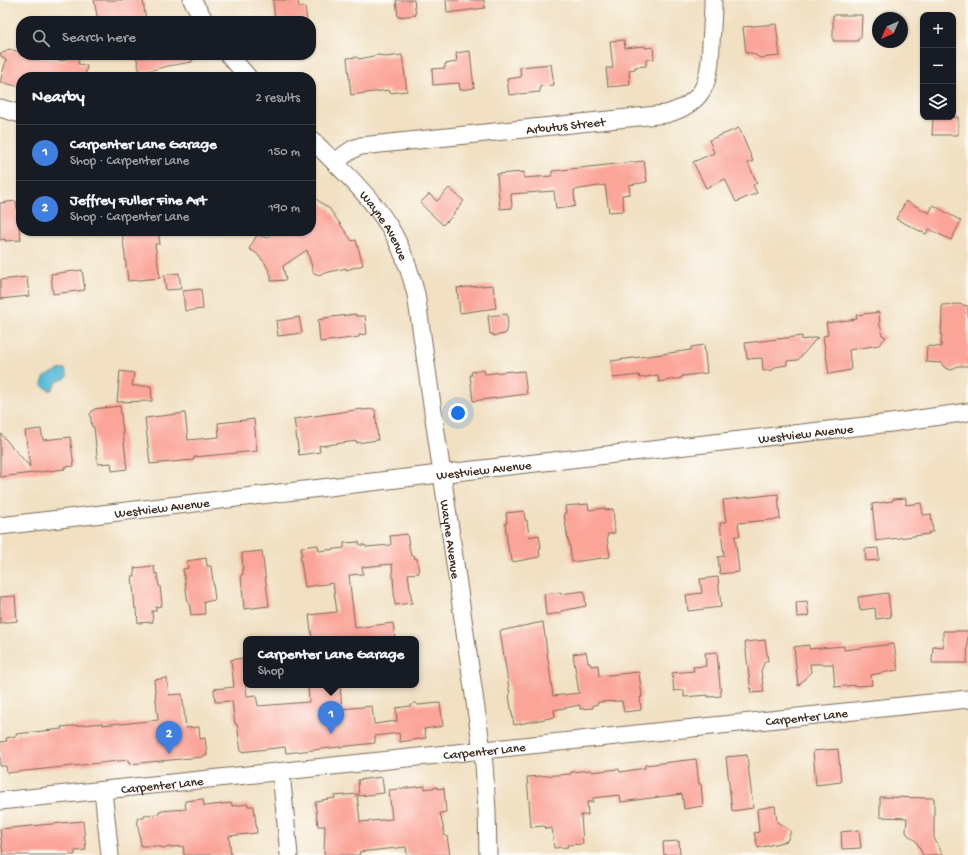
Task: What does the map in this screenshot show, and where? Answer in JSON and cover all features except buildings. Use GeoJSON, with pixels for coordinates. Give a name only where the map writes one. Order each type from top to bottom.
{"type":"FeatureCollection","features":[{"type":"Feature","properties":{"kind":"street"},"geometry":{"type":"LineString","coordinates":[[192,0],[202,16]]}},
{"type":"Feature","properties":{"kind":"street","name":"Arbutus Street"},"geometry":{"type":"LineString","coordinates":[[335,163],[345,154],[361,146],[666,114],[678,110],[696,98],[708,79],[710,68],[713,0]]}},
{"type":"Feature","properties":{"kind":"street"},"geometry":{"type":"LineString","coordinates":[[233,60],[244,72]]}},
{"type":"Feature","properties":{"kind":"street"},"geometry":{"type":"LineString","coordinates":[[0,108],[16,113]]}},
{"type":"Feature","properties":{"kind":"street","name":"Wayne Avenue"},"geometry":{"type":"LineString","coordinates":[[316,144],[372,202],[390,227],[402,250],[416,294],[482,750],[487,811],[488,855]]}},
{"type":"Feature","properties":{"kind":"street","name":"Westview Avenue"},"geometry":{"type":"LineString","coordinates":[[0,526],[868,425],[968,412]]}},
{"type":"Feature","properties":{"kind":"street","name":"Carpenter Lane"},"geometry":{"type":"LineString","coordinates":[[0,801],[968,699]]}},
{"type":"Feature","properties":{"kind":"street"},"geometry":{"type":"LineString","coordinates":[[281,772],[289,855]]}},
{"type":"Feature","properties":{"kind":"street"},"geometry":{"type":"LineString","coordinates":[[104,791],[110,855]]}},
{"type":"Feature","properties":{"kind":"water"},"geometry":{"type":"Polygon","coordinates":[[[65,369],[67,372],[66,378],[57,382],[52,390],[49,390],[43,386],[42,383],[45,376],[65,369]]]}},
{"type":"Feature","properties":{"kind":"place","name":"Carpenter Lane Garage"},"geometry":{"type":"Point","coordinates":[331,734]}},
{"type":"Feature","properties":{"kind":"place","name":"Jeffrey Fuller Fine Art"},"geometry":{"type":"Point","coordinates":[169,754]}}]}
